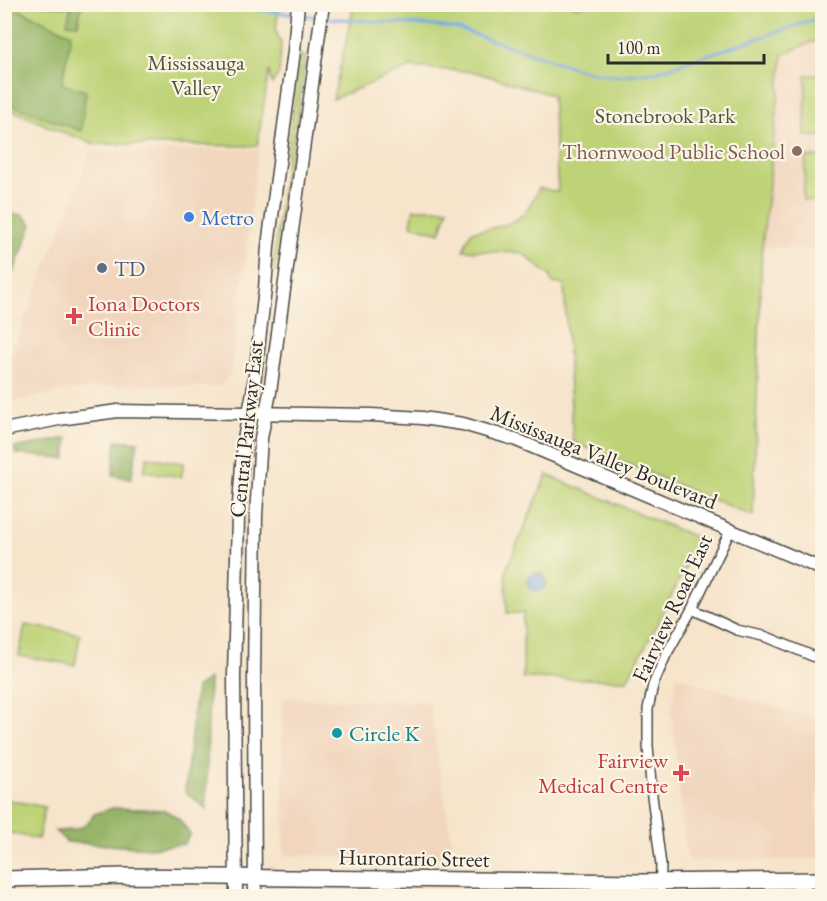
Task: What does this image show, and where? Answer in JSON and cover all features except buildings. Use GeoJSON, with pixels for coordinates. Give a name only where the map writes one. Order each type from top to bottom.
{"type":"FeatureCollection","features":[{"type":"Feature","properties":{"kind":"main road","name":"Hurontario Street"},"geometry":{"type":"LineString","coordinates":[[4,879],[126,876],[660,889],[822,880]]}},
{"type":"Feature","properties":{"kind":"street","name":"Central Parkway East"},"geometry":{"type":"LineString","coordinates":[[236,897],[234,676],[238,517],[244,439],[253,392],[268,246],[294,51],[298,4]]}},
{"type":"Feature","properties":{"kind":"street","name":"Central Parkway East"},"geometry":{"type":"LineString","coordinates":[[255,897],[254,594],[261,438],[270,392],[323,4]]}},
{"type":"Feature","properties":{"kind":"street","name":"Mississauga Valley Boulevard"},"geometry":{"type":"LineString","coordinates":[[4,430],[59,419],[118,411],[371,415],[422,418],[463,424],[514,439],[822,569]]}},
{"type":"Feature","properties":{"kind":"street","name":"Fairview Road East"},"geometry":{"type":"LineString","coordinates":[[660,889],[661,865],[652,796],[648,710],[653,685],[666,655],[692,609],[730,531]]}},
{"type":"Feature","properties":{"kind":"street"},"geometry":{"type":"LineString","coordinates":[[692,609],[737,630],[767,638],[822,660]]}},
{"type":"Feature","properties":{"kind":"street"},"geometry":{"type":"LineString","coordinates":[[235,755],[254,755]]}},
{"type":"Feature","properties":{"kind":"shaded area","name":"Thornwood Public School"},"geometry":{"type":"Polygon","coordinates":[[[822,40],[822,249],[762,247],[783,54],[811,42],[822,40]]]}},
{"type":"Feature","properties":{"kind":"shaded area"},"geometry":{"type":"Polygon","coordinates":[[[259,149],[230,375],[218,387],[113,386],[66,391],[5,403],[5,369],[91,152],[259,149]]]}},
{"type":"Feature","properties":{"kind":"shaded area"},"geometry":{"type":"Polygon","coordinates":[[[677,677],[822,721],[822,783],[816,798],[820,859],[692,861],[686,855],[671,710],[677,677]]]}},
{"type":"Feature","properties":{"kind":"shaded area"},"geometry":{"type":"Polygon","coordinates":[[[282,698],[429,702],[454,859],[284,855],[282,698]]]}},
{"type":"Feature","properties":{"kind":"green space","name":"Stonebrook Park"},"geometry":{"type":"Polygon","coordinates":[[[598,4],[822,5],[822,40],[811,42],[783,54],[762,247],[753,516],[573,442],[564,284],[552,283],[550,276],[522,253],[463,250],[471,232],[504,225],[520,217],[539,188],[558,192],[552,95],[475,72],[410,67],[333,99],[354,5],[568,5],[579,7],[598,4]]]}},
{"type":"Feature","properties":{"kind":"green space"},"geometry":{"type":"Polygon","coordinates":[[[4,5],[71,34],[62,84],[86,91],[81,131],[5,103],[4,5]]]}},
{"type":"Feature","properties":{"kind":"green space","name":"Mississauga Valley"},"geometry":{"type":"Polygon","coordinates":[[[5,5],[279,5],[276,30],[281,44],[279,73],[272,84],[269,71],[257,146],[95,144],[5,107],[5,5]]]}},
{"type":"Feature","properties":{"kind":"green space"},"geometry":{"type":"Polygon","coordinates":[[[42,5],[82,5],[78,24],[67,23],[71,7],[42,5]]]}},
{"type":"Feature","properties":{"kind":"green space"},"geometry":{"type":"Polygon","coordinates":[[[300,55],[306,56],[276,271],[274,272],[272,270],[300,55]]]}},
{"type":"Feature","properties":{"kind":"green space"},"geometry":{"type":"Polygon","coordinates":[[[806,75],[822,75],[822,136],[805,136],[806,75]]]}},
{"type":"Feature","properties":{"kind":"green space"},"geometry":{"type":"Polygon","coordinates":[[[806,157],[822,157],[822,201],[803,200],[806,157]]]}},
{"type":"Feature","properties":{"kind":"green space"},"geometry":{"type":"Polygon","coordinates":[[[414,209],[448,209],[440,233],[411,225],[414,209]]]}},
{"type":"Feature","properties":{"kind":"green space"},"geometry":{"type":"Polygon","coordinates":[[[5,214],[23,215],[32,225],[13,273],[5,270],[5,214]]]}},
{"type":"Feature","properties":{"kind":"green space"},"geometry":{"type":"Polygon","coordinates":[[[68,438],[66,459],[16,454],[14,448],[68,438]]]}},
{"type":"Feature","properties":{"kind":"green space"},"geometry":{"type":"Polygon","coordinates":[[[116,440],[138,442],[131,479],[113,475],[116,440]]]}},
{"type":"Feature","properties":{"kind":"green space"},"geometry":{"type":"Polygon","coordinates":[[[147,457],[184,463],[181,477],[144,471],[147,457]]]}},
{"type":"Feature","properties":{"kind":"green space"},"geometry":{"type":"Polygon","coordinates":[[[547,475],[700,539],[627,680],[523,678],[523,613],[507,613],[506,570],[547,475]]]}},
{"type":"Feature","properties":{"kind":"green space"},"geometry":{"type":"Polygon","coordinates":[[[25,625],[80,634],[75,665],[19,656],[25,625]]]}},
{"type":"Feature","properties":{"kind":"green space"},"geometry":{"type":"Polygon","coordinates":[[[209,679],[206,809],[185,792],[196,688],[209,679]]]}},
{"type":"Feature","properties":{"kind":"green space"},"geometry":{"type":"Polygon","coordinates":[[[4,799],[45,807],[38,839],[5,832],[4,799]]]}},
{"type":"Feature","properties":{"kind":"green space"},"geometry":{"type":"Polygon","coordinates":[[[113,808],[165,810],[179,819],[190,834],[184,844],[150,848],[67,842],[55,831],[78,828],[87,823],[94,814],[113,808]]]}},
{"type":"Feature","properties":{"kind":"water"},"geometry":{"type":"Polygon","coordinates":[[[533,573],[541,573],[546,578],[544,589],[533,591],[528,586],[528,578],[533,573]]]}},
{"type":"Feature","properties":{"kind":"waterway"},"geometry":{"type":"LineString","coordinates":[[246,4],[262,11],[294,14]]}},
{"type":"Feature","properties":{"kind":"waterway"},"geometry":{"type":"LineString","coordinates":[[300,15],[318,17]]}},
{"type":"Feature","properties":{"kind":"waterway"},"geometry":{"type":"LineString","coordinates":[[324,18],[458,29],[588,72],[617,76],[656,72],[822,17]]}},
{"type":"Feature","properties":{"kind":"place","name":"Thornwood Public School"},"geometry":{"type":"Point","coordinates":[797,151]}},
{"type":"Feature","properties":{"kind":"place","name":"Metro"},"geometry":{"type":"Point","coordinates":[189,217]}},
{"type":"Feature","properties":{"kind":"place","name":"TD"},"geometry":{"type":"Point","coordinates":[102,268]}},
{"type":"Feature","properties":{"kind":"place","name":"Iona Doctors Clinic"},"geometry":{"type":"Point","coordinates":[74,316]}},
{"type":"Feature","properties":{"kind":"place","name":"Circle K"},"geometry":{"type":"Point","coordinates":[337,733]}},
{"type":"Feature","properties":{"kind":"place","name":"Fairview Medical Centre"},"geometry":{"type":"Point","coordinates":[681,773]}}]}
